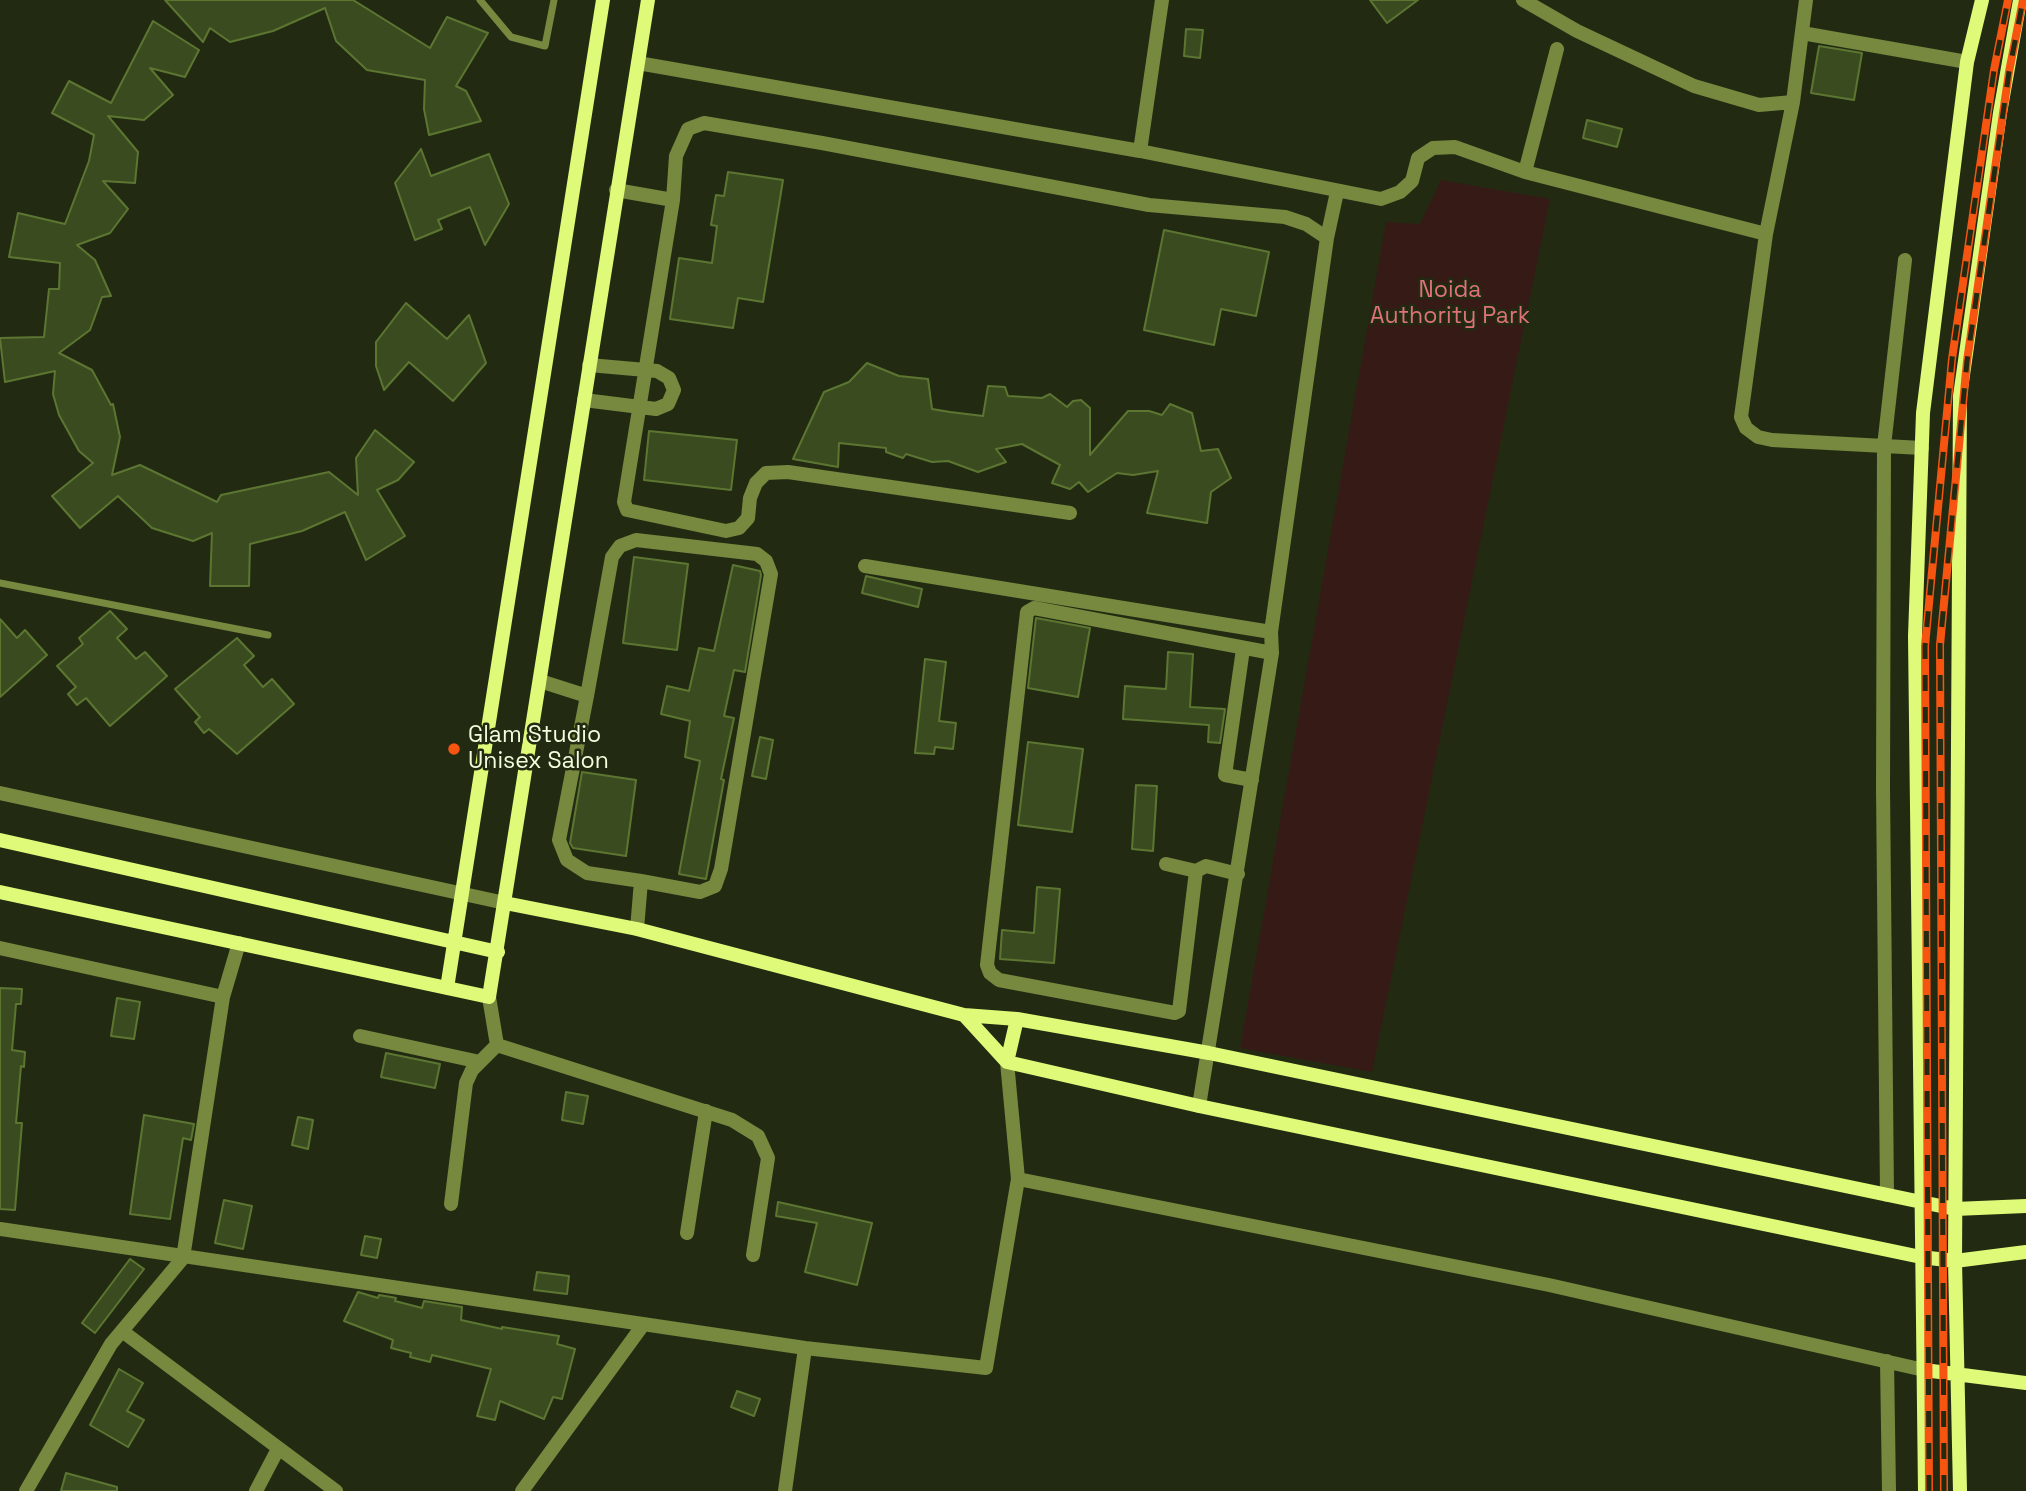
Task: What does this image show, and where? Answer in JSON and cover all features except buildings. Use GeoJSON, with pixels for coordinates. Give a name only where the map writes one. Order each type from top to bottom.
{"type":"FeatureCollection","features":[{"type":"Feature","properties":{"kind":"street"},"geometry":{"type":"LineString","coordinates":[[447,988],[603,0]]}},
{"type":"Feature","properties":{"kind":"street"},"geometry":{"type":"LineString","coordinates":[[497,1045],[489,997],[648,0]]}},
{"type":"Feature","properties":{"kind":"street"},"geometry":{"type":"LineString","coordinates":[[1140,151],[1162,0]]}},
{"type":"Feature","properties":{"kind":"street"},"geometry":{"type":"LineString","coordinates":[[1523,0],[1577,31],[1694,86],[1759,105],[1793,102]]}},
{"type":"Feature","properties":{"kind":"street"},"geometry":{"type":"LineString","coordinates":[[1806,0],[1793,102],[1766,234],[1741,417],[1746,428],[1758,437],[1772,440],[1922,448]]}},
{"type":"Feature","properties":{"kind":"street"},"geometry":{"type":"LineString","coordinates":[[1925,1491],[1915,636],[1922,448],[1925,400],[1968,62],[1982,0]]}},
{"type":"Feature","properties":{"kind":"street"},"geometry":{"type":"LineString","coordinates":[[1959,1491],[1955,1209],[1960,396],[2000,113],[2020,0]]}},
{"type":"Feature","properties":{"kind":"street"},"geometry":{"type":"LineString","coordinates":[[1802,33],[1968,62]]}},
{"type":"Feature","properties":{"kind":"street"},"geometry":{"type":"LineString","coordinates":[[1525,172],[1557,50]]}},
{"type":"Feature","properties":{"kind":"street"},"geometry":{"type":"LineString","coordinates":[[638,63],[1140,151],[1381,199],[1400,192],[1412,181],[1418,158],[1433,148],[1455,147],[1525,172],[1766,234]]}},
{"type":"Feature","properties":{"kind":"street"},"geometry":{"type":"LineString","coordinates":[[1070,513],[788,472],[766,473],[756,484],[750,498],[748,518],[739,528],[726,531],[627,510],[624,502],[673,200],[676,156],[688,129],[704,123],[1149,205],[1285,217],[1306,224],[1327,238]]}},
{"type":"Feature","properties":{"kind":"street"},"geometry":{"type":"LineString","coordinates":[[616,190],[673,200]]}},
{"type":"Feature","properties":{"kind":"street"},"geometry":{"type":"LineString","coordinates":[[1199,1106],[1272,653],[1271,632],[1327,238],[1337,192]]}},
{"type":"Feature","properties":{"kind":"street"},"geometry":{"type":"LineString","coordinates":[[1887,1195],[1883,788],[1884,446],[1905,260]]}},
{"type":"Feature","properties":{"kind":"street"},"geometry":{"type":"LineString","coordinates":[[584,400],[656,409],[668,404],[674,390],[669,378],[646,369],[589,365]]}},
{"type":"Feature","properties":{"kind":"street"},"geometry":{"type":"LineString","coordinates":[[636,540],[757,554],[766,561],[771,574],[721,869],[715,886],[700,892],[641,881],[587,873],[567,860],[559,840],[612,557],[620,546],[636,540]]}},
{"type":"Feature","properties":{"kind":"street"},"geometry":{"type":"LineString","coordinates":[[865,566],[1271,632]]}},
{"type":"Feature","properties":{"kind":"street"},"geometry":{"type":"LineString","coordinates":[[1196,871],[1179,1011],[1175,1013],[999,980],[990,973],[987,965],[1027,612],[1034,608],[1272,653]]}},
{"type":"Feature","properties":{"kind":"street"},"geometry":{"type":"LineString","coordinates":[[1243,649],[1225,775],[1252,780]]}},
{"type":"Feature","properties":{"kind":"street"},"geometry":{"type":"LineString","coordinates":[[540,681],[587,696]]}},
{"type":"Feature","properties":{"kind":"street"},"geometry":{"type":"LineString","coordinates":[[0,793],[505,903],[637,929],[964,1015],[1017,1020],[1209,1052],[1955,1209],[2026,1206]]}},
{"type":"Feature","properties":{"kind":"street"},"geometry":{"type":"LineString","coordinates":[[0,840],[498,952]]}},
{"type":"Feature","properties":{"kind":"street"},"geometry":{"type":"LineString","coordinates":[[1166,864],[1196,871],[1206,866],[1238,874]]}},
{"type":"Feature","properties":{"kind":"street"},"geometry":{"type":"LineString","coordinates":[[637,929],[641,881]]}},
{"type":"Feature","properties":{"kind":"street"},"geometry":{"type":"LineString","coordinates":[[0,892],[489,997]]}},
{"type":"Feature","properties":{"kind":"street"},"geometry":{"type":"LineString","coordinates":[[26,1491],[63,1424],[122,1331],[183,1258],[223,998],[239,943]]}},
{"type":"Feature","properties":{"kind":"street"},"geometry":{"type":"LineString","coordinates":[[0,948],[223,998]]}},
{"type":"Feature","properties":{"kind":"street"},"geometry":{"type":"LineString","coordinates":[[964,1015],[1007,1062],[1199,1106],[1921,1257],[1955,1261],[2026,1252]]}},
{"type":"Feature","properties":{"kind":"street"},"geometry":{"type":"LineString","coordinates":[[0,1229],[806,1348],[986,1368],[1018,1179],[1007,1062],[1017,1020]]}},
{"type":"Feature","properties":{"kind":"street"},"geometry":{"type":"LineString","coordinates":[[360,1036],[480,1062]]}},
{"type":"Feature","properties":{"kind":"street"},"geometry":{"type":"LineString","coordinates":[[451,1204],[466,1083],[480,1062],[497,1045]]}},
{"type":"Feature","properties":{"kind":"street"},"geometry":{"type":"LineString","coordinates":[[497,1045],[706,1111],[746,1127],[764,1145],[768,1158],[753,1255]]}},
{"type":"Feature","properties":{"kind":"street"},"geometry":{"type":"LineString","coordinates":[[688,1233],[706,1111]]}},
{"type":"Feature","properties":{"kind":"street"},"geometry":{"type":"LineString","coordinates":[[1018,1179],[1549,1285],[1924,1370],[1958,1372],[2026,1383]]}},
{"type":"Feature","properties":{"kind":"street"},"geometry":{"type":"LineString","coordinates":[[522,1491],[643,1325]]}},
{"type":"Feature","properties":{"kind":"street"},"geometry":{"type":"LineString","coordinates":[[122,1331],[336,1491]]}},
{"type":"Feature","properties":{"kind":"street"},"geometry":{"type":"LineString","coordinates":[[785,1491],[806,1348]]}},
{"type":"Feature","properties":{"kind":"street"},"geometry":{"type":"LineString","coordinates":[[1887,1362],[1889,1491]]}},
{"type":"Feature","properties":{"kind":"street"},"geometry":{"type":"LineString","coordinates":[[256,1491],[278,1449]]}},
{"type":"Feature","properties":{"kind":"lane"},"geometry":{"type":"LineString","coordinates":[[480,0],[511,37],[545,46],[554,0]]}},
{"type":"Feature","properties":{"kind":"lane"},"geometry":{"type":"LineString","coordinates":[[0,583],[268,635]]}},
{"type":"Feature","properties":{"kind":"green space","name":"Noida Authority Park"},"geometry":{"type":"Polygon","coordinates":[[[1441,180],[1550,199],[1372,1072],[1240,1048],[1386,222],[1420,224],[1441,180]]]}},
{"type":"Feature","properties":{"kind":"railway"},"geometry":{"type":"LineString","coordinates":[[1929,1491],[1925,646],[1952,359],[1994,70],[2008,0]]}},
{"type":"Feature","properties":{"kind":"railway"},"geometry":{"type":"LineString","coordinates":[[1944,1491],[1940,645],[1967,361],[2009,72],[2023,0]]}},
{"type":"Feature","properties":{"kind":"place","name":"Glam Studio Unisex Salon"},"geometry":{"type":"Point","coordinates":[454,749]}}]}
